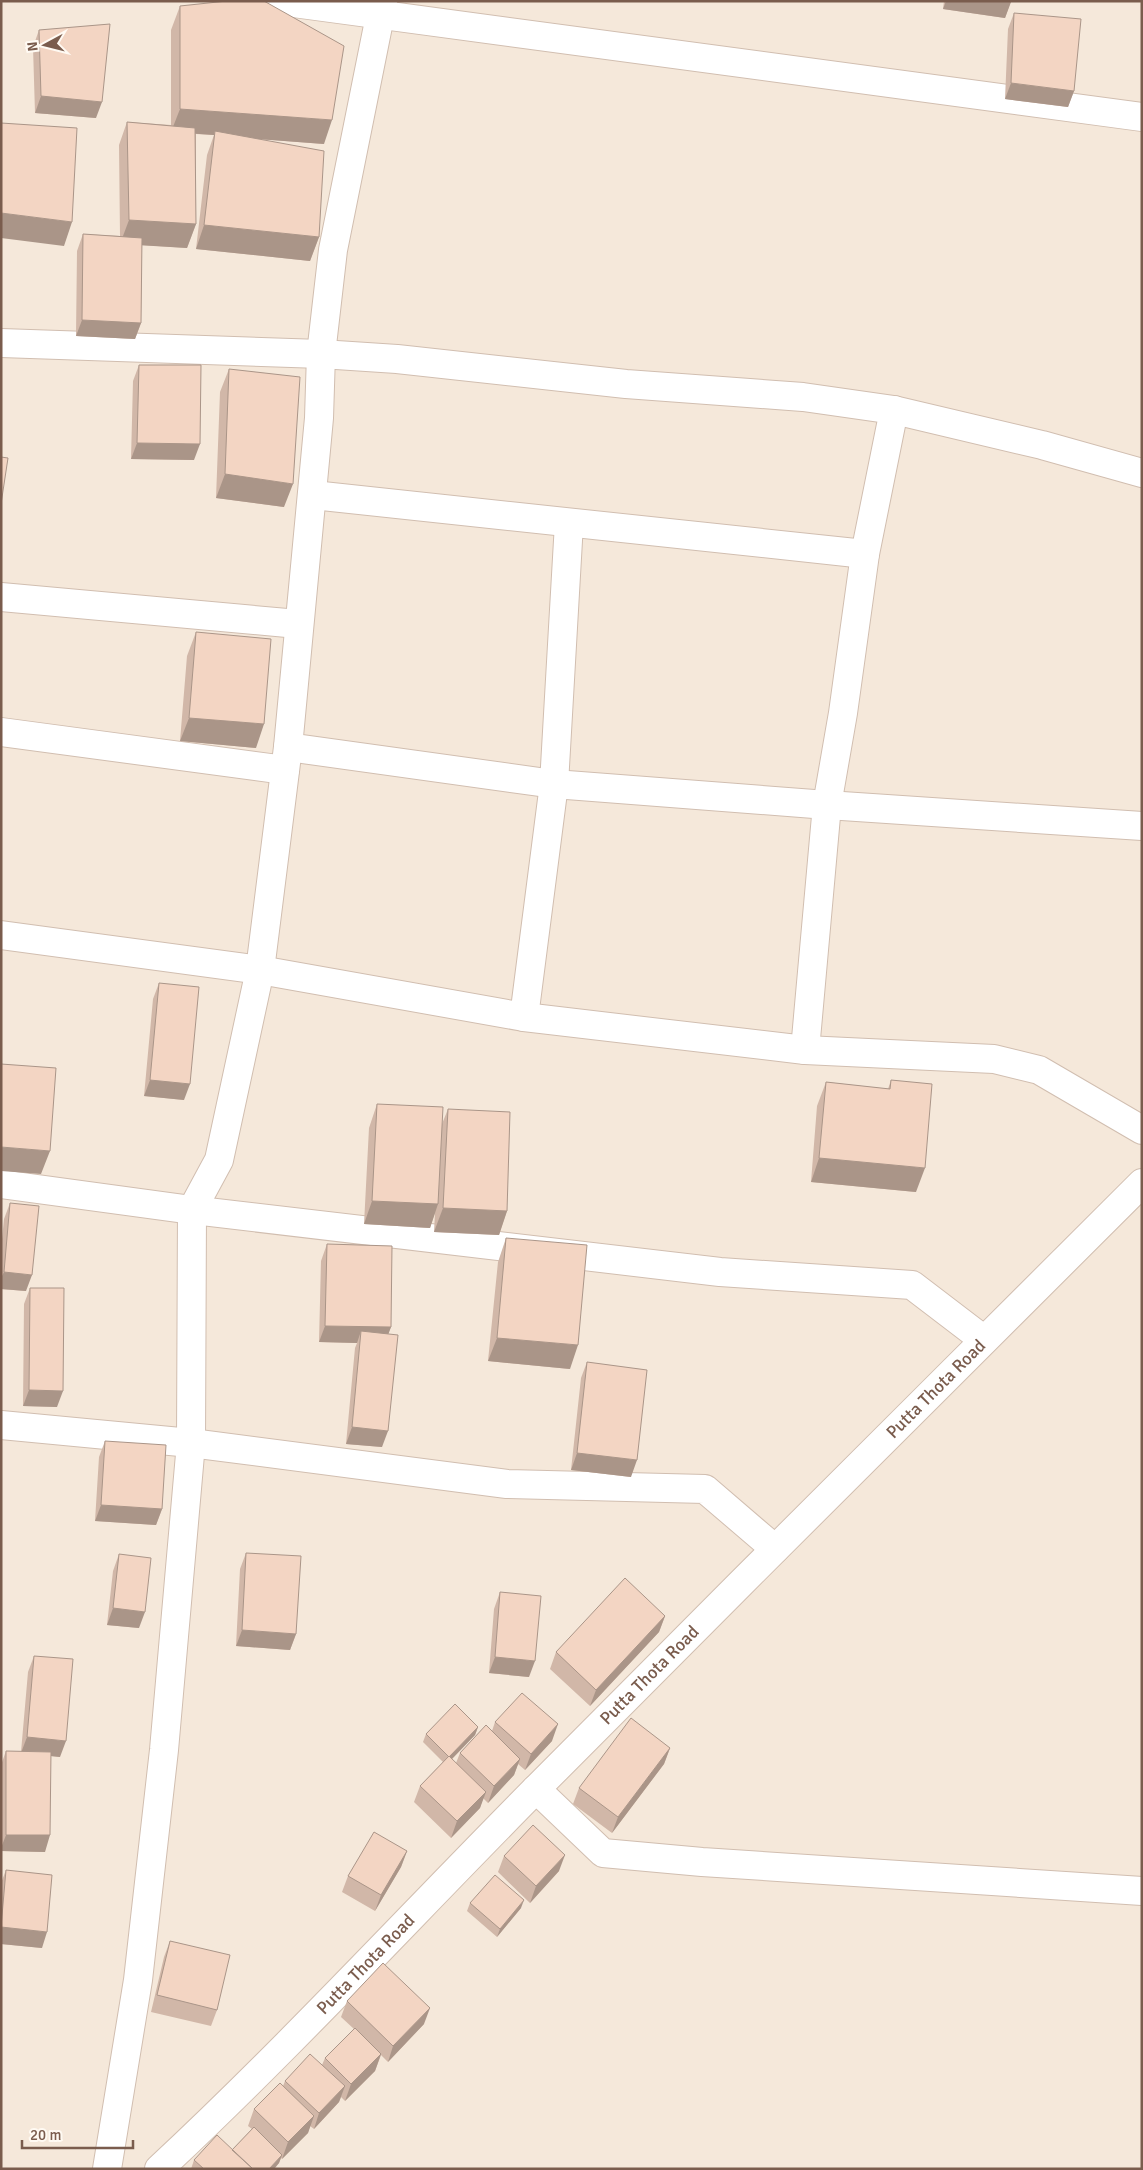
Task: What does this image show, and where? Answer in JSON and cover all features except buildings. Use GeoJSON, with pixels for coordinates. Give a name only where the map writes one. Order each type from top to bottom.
{"type":"FeatureCollection","features":[{"type":"Feature","properties":{"kind":"street"},"geometry":{"type":"LineString","coordinates":[[279,1],[382,8],[1142,117]]}},
{"type":"Feature","properties":{"kind":"street"},"geometry":{"type":"LineString","coordinates":[[107,2169],[139,1971],[164,1750],[191,1443],[192,1210],[219,1160],[260,970],[287,759],[298,624],[313,495],[319,418],[321,354],[333,250],[382,8]]}},
{"type":"Feature","properties":{"kind":"street"},"geometry":{"type":"LineString","coordinates":[[1,343],[321,354],[397,359],[626,384],[802,397],[894,410],[1042,445],[1142,473]]}},
{"type":"Feature","properties":{"kind":"street"},"geometry":{"type":"LineString","coordinates":[[805,1050],[827,805],[843,713],[865,554],[894,410]]}},
{"type":"Feature","properties":{"kind":"street"},"geometry":{"type":"LineString","coordinates":[[313,495],[865,554]]}},
{"type":"Feature","properties":{"kind":"street"},"geometry":{"type":"LineString","coordinates":[[524,1017],[554,784],[569,522]]}},
{"type":"Feature","properties":{"kind":"street"},"geometry":{"type":"LineString","coordinates":[[1,597],[298,624]]}},
{"type":"Feature","properties":{"kind":"street"},"geometry":{"type":"LineString","coordinates":[[1,732],[554,784],[1142,826]]}},
{"type":"Feature","properties":{"kind":"street"},"geometry":{"type":"LineString","coordinates":[[1,935],[260,970],[524,1017],[805,1050],[994,1059],[1018,1063],[1039,1070],[1142,1130]]}},
{"type":"Feature","properties":{"kind":"street","name":"Putta Thota Road"},"geometry":{"type":"LineString","coordinates":[[160,2169],[362,1970],[536,1789],[1142,1182]]}},
{"type":"Feature","properties":{"kind":"street"},"geometry":{"type":"LineString","coordinates":[[1,1184],[192,1210],[720,1272],[912,1285],[984,1340]]}},
{"type":"Feature","properties":{"kind":"street"},"geometry":{"type":"LineString","coordinates":[[1,1425],[191,1443],[507,1484],[705,1489],[775,1549]]}},
{"type":"Feature","properties":{"kind":"street"},"geometry":{"type":"LineString","coordinates":[[536,1789],[603,1853],[702,1862],[1142,1891]]}},
{"type":"Feature","properties":{"kind":"shaded area"},"geometry":{"type":"Polygon","coordinates":[[[1,1],[1142,1],[1142,2169],[1,2169],[1,1]]]}}]}
